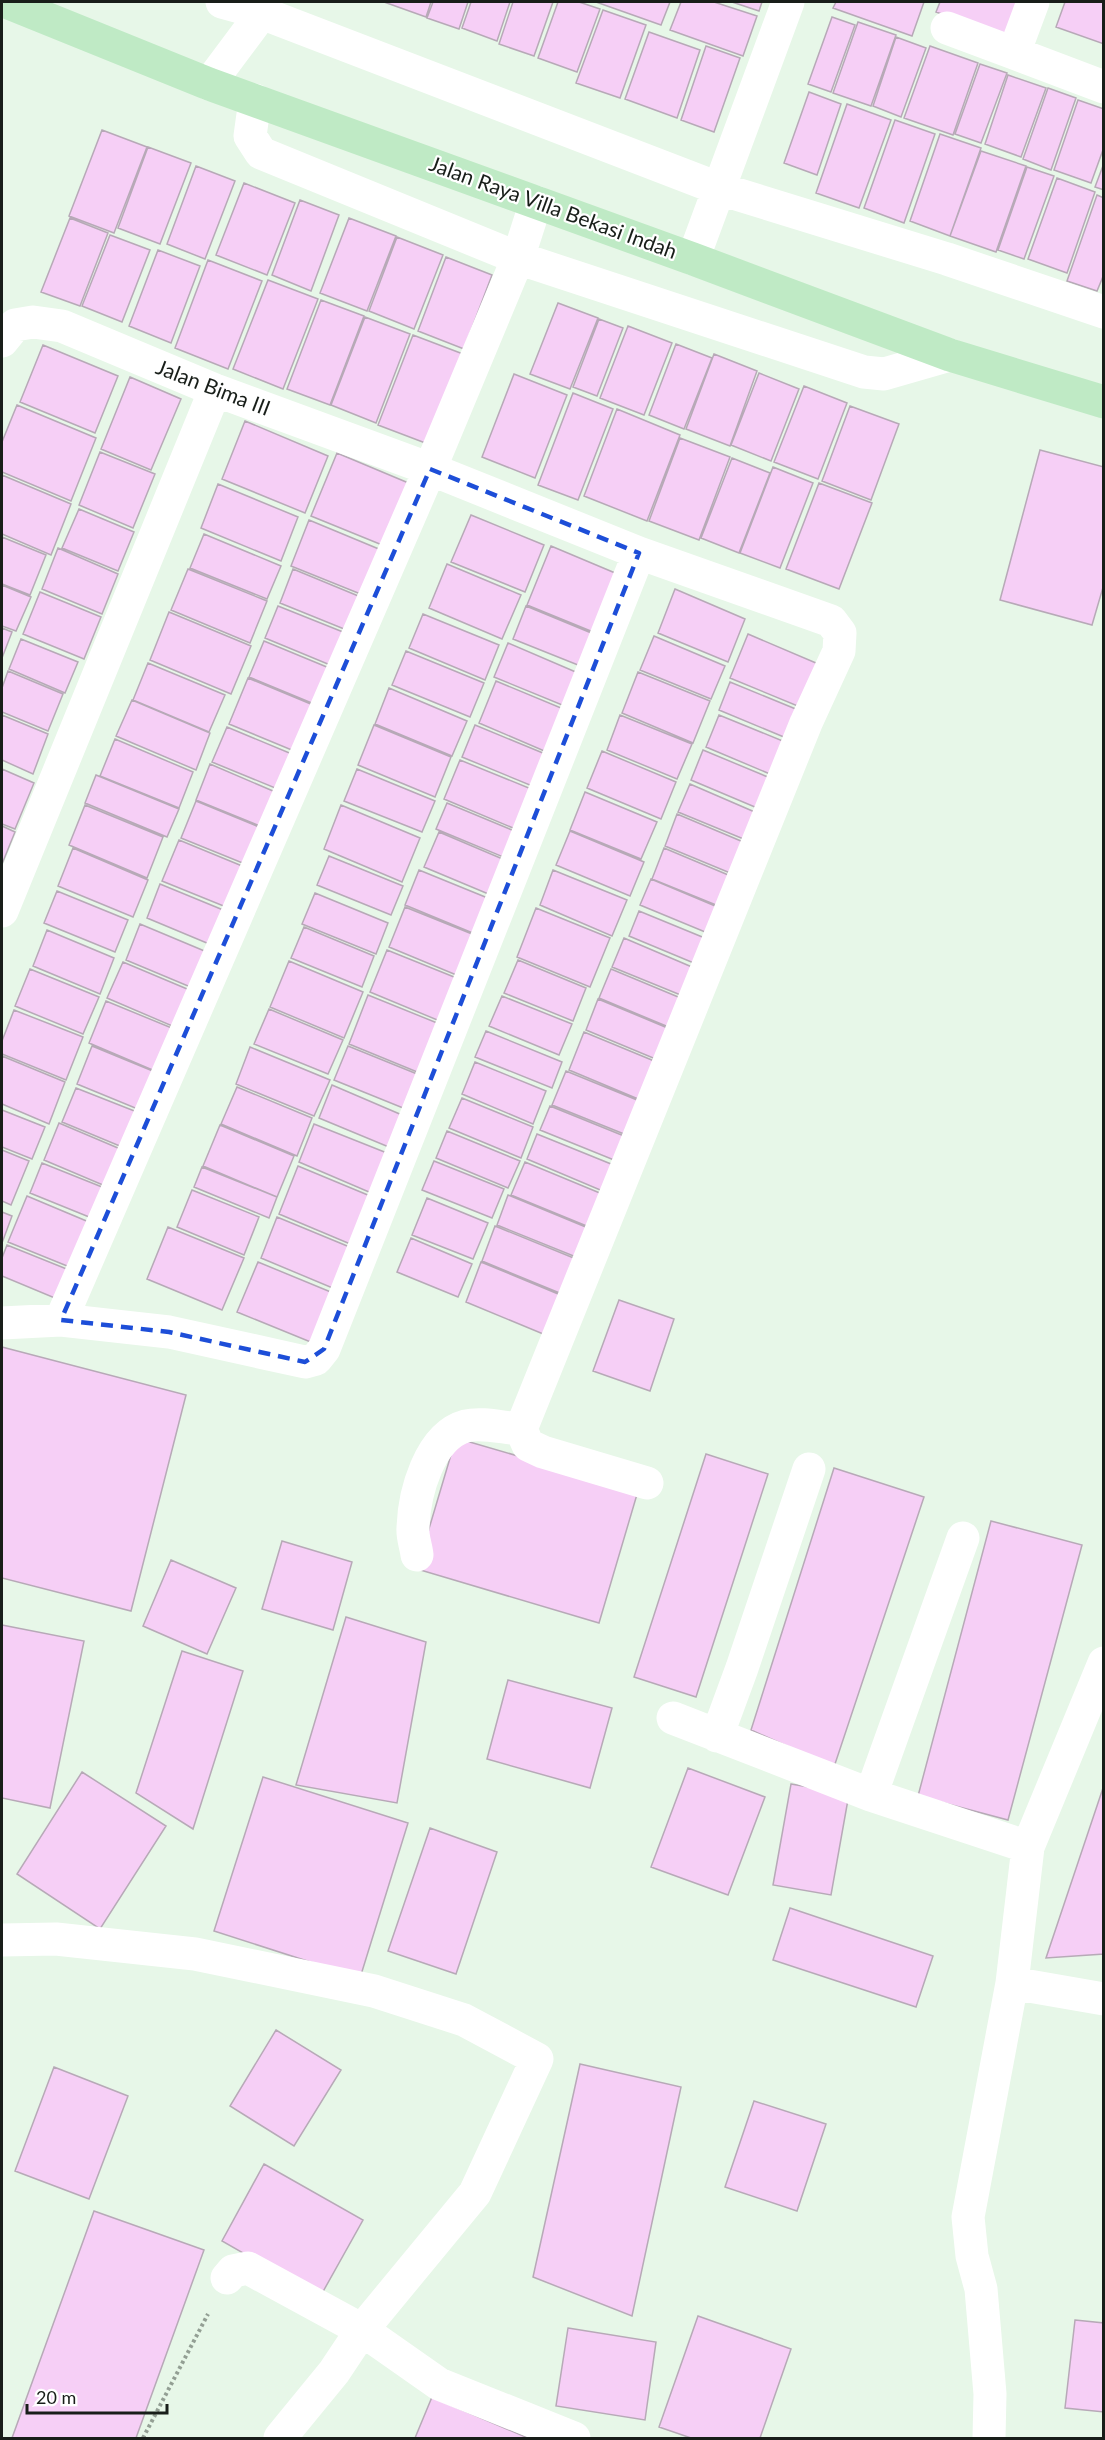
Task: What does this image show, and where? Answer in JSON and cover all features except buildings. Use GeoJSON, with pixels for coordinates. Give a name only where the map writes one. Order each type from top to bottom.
{"type":"FeatureCollection","features":[{"type":"Feature","properties":{"kind":"main road","name":"Jalan Raya Villa Bekasi Indah"},"geometry":{"type":"LineString","coordinates":[[6,2],[209,84],[693,259],[950,355],[1104,402]]}},
{"type":"Feature","properties":{"kind":"street"},"geometry":{"type":"LineString","coordinates":[[222,2],[262,13],[720,189],[947,259],[1104,312]]}},
{"type":"Feature","properties":{"kind":"street"},"geometry":{"type":"LineString","coordinates":[[693,259],[788,2]]}},
{"type":"Feature","properties":{"kind":"street"},"geometry":{"type":"LineString","coordinates":[[1014,53],[1033,2]]}},
{"type":"Feature","properties":{"kind":"street"},"geometry":{"type":"LineString","coordinates":[[209,84],[262,13]]}},
{"type":"Feature","properties":{"kind":"street"},"geometry":{"type":"LineString","coordinates":[[947,28],[1104,87]]}},
{"type":"Feature","properties":{"kind":"street"},"geometry":{"type":"LineString","coordinates":[[255,100],[250,136],[261,153],[518,258],[864,372],[884,375],[950,355]]}},
{"type":"Feature","properties":{"kind":"street"},"geometry":{"type":"LineString","coordinates":[[61,1320],[430,469],[518,258],[536,202]]}},
{"type":"Feature","properties":{"kind":"street","name":"Jalan Bima III"},"geometry":{"type":"LineString","coordinates":[[2,341],[15,325],[33,322],[62,326],[215,390],[430,469],[639,553],[831,621],[840,633],[839,651],[802,734],[521,1429]]}},
{"type":"Feature","properties":{"kind":"street"},"geometry":{"type":"LineString","coordinates":[[2,911],[215,390]]}},
{"type":"Feature","properties":{"kind":"street"},"geometry":{"type":"LineString","coordinates":[[2,1323],[61,1320],[169,1332],[305,1362],[316,1359],[324,1349],[639,553]]}},
{"type":"Feature","properties":{"kind":"street"},"geometry":{"type":"LineString","coordinates":[[417,1555],[412,1528],[420,1481],[440,1442],[452,1432],[469,1426],[521,1429],[528,1444],[543,1452],[647,1483]]}},
{"type":"Feature","properties":{"kind":"street"},"geometry":{"type":"LineString","coordinates":[[717,1736],[809,1469]]}},
{"type":"Feature","properties":{"kind":"street"},"geometry":{"type":"LineString","coordinates":[[871,1795],[963,1538]]}},
{"type":"Feature","properties":{"kind":"street"},"geometry":{"type":"LineString","coordinates":[[989,2439],[990,2394],[981,2289],[972,2256],[968,2217],[1012,1983],[1028,1847],[1104,1663]]}},
{"type":"Feature","properties":{"kind":"street"},"geometry":{"type":"LineString","coordinates":[[674,1718],[871,1795],[1028,1847]]}},
{"type":"Feature","properties":{"kind":"street"},"geometry":{"type":"LineString","coordinates":[[2,1940],[56,1939],[195,1954],[374,1991],[464,2020],[537,2059],[475,2193],[362,2330],[334,2372],[280,2439]]}},
{"type":"Feature","properties":{"kind":"street"},"geometry":{"type":"LineString","coordinates":[[1012,1983],[1104,1999]]}},
{"type":"Feature","properties":{"kind":"street"},"geometry":{"type":"LineString","coordinates":[[227,2278],[233,2271],[248,2268],[362,2330],[439,2384],[574,2439]]}},
{"type":"Feature","properties":{"kind":"path"},"geometry":{"type":"LineString","coordinates":[[143,2439],[227,2278]]}},
{"type":"Feature","properties":{"kind":"highlighted area"},"geometry":{"type":"Polygon","coordinates":[[[430,469],[639,553],[324,1349],[305,1362],[169,1332],[61,1320],[430,469]]]}}]}
